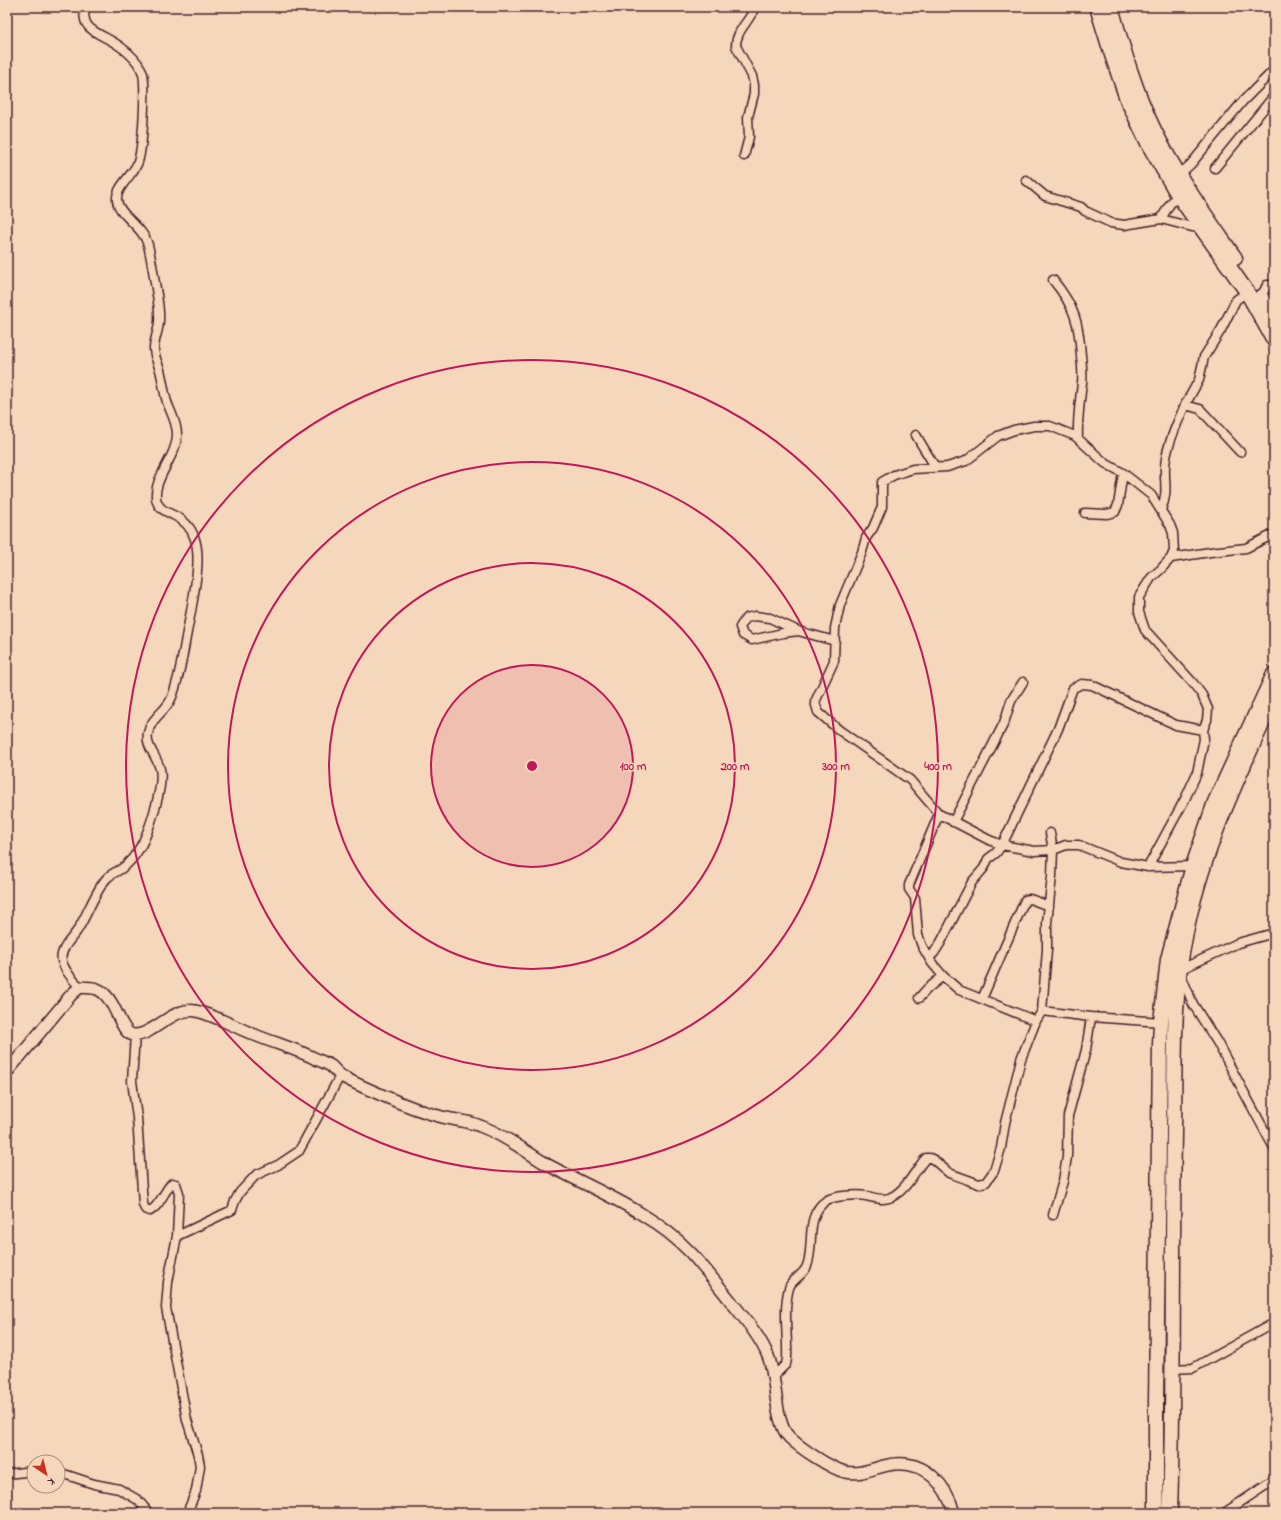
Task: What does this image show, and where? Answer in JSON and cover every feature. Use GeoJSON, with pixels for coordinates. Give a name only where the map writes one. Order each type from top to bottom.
{"type":"FeatureCollection","features":[{"type":"Feature","properties":{"kind":"highway"},"geometry":{"type":"LineString","coordinates":[[1098,7],[1127,99],[1149,145],[1178,195],[1247,292],[1274,340]]}},
{"type":"Feature","properties":{"kind":"highway"},"geometry":{"type":"LineString","coordinates":[[1111,7],[1137,90],[1154,130],[1179,175],[1261,297],[1274,319]]}},
{"type":"Feature","properties":{"kind":"highway"},"geometry":{"type":"LineString","coordinates":[[1156,1513],[1156,1377],[1161,1022],[1168,959],[1193,866],[1215,802],[1274,674]]}},
{"type":"Feature","properties":{"kind":"highway"},"geometry":{"type":"LineString","coordinates":[[1170,1513],[1173,1187],[1176,1019],[1179,970],[1185,935],[1203,868],[1225,806],[1274,698]]}},
{"type":"Feature","properties":{"kind":"street"},"geometry":{"type":"LineString","coordinates":[[85,7],[85,20],[91,30],[120,48],[136,61],[143,73],[144,85],[140,151],[137,164],[133,172],[116,196],[117,202],[124,214],[142,232],[148,244],[160,320],[154,349],[166,399],[178,432],[176,446],[158,485],[156,498],[160,508],[182,519],[188,525],[193,532],[197,543],[198,554],[191,609],[177,681],[169,704],[151,724],[147,735],[148,744],[160,772],[160,783],[153,816],[143,843],[136,854],[128,864],[109,876],[103,882],[85,918],[66,944],[62,954],[62,960],[66,969],[80,987],[96,989],[105,994],[117,1012],[124,1028],[134,1035],[146,1032],[172,1016],[192,1010],[216,1018],[252,1034],[315,1058],[331,1066],[340,1076],[395,1101],[442,1117],[469,1122],[495,1132],[548,1165],[625,1205],[669,1233],[690,1253],[743,1317],[762,1344],[770,1361],[774,1376],[781,1420],[786,1435],[819,1459],[844,1472],[860,1473],[894,1464],[913,1465],[932,1475],[943,1488],[952,1504],[954,1513]]}},
{"type":"Feature","properties":{"kind":"street"},"geometry":{"type":"LineString","coordinates":[[744,156],[749,137],[748,117],[754,94],[754,85],[752,76],[736,46],[736,40],[737,35],[755,7]]}},
{"type":"Feature","properties":{"kind":"street"},"geometry":{"type":"LineString","coordinates":[[1179,175],[1191,164],[1243,101],[1274,70]]}},
{"type":"Feature","properties":{"kind":"street"},"geometry":{"type":"LineString","coordinates":[[1214,168],[1274,96]]}},
{"type":"Feature","properties":{"kind":"street"},"geometry":{"type":"LineString","coordinates":[[1026,180],[1045,196],[1081,208],[1111,223],[1124,225],[1161,219],[1202,228]]}},
{"type":"Feature","properties":{"kind":"street"},"geometry":{"type":"LineString","coordinates":[[1161,219],[1170,204],[1178,195]]}},
{"type":"Feature","properties":{"kind":"street"},"geometry":{"type":"LineString","coordinates":[[1054,280],[1066,295],[1071,305],[1080,334],[1082,382],[1078,438]]}},
{"type":"Feature","properties":{"kind":"street"},"geometry":{"type":"LineString","coordinates":[[1261,297],[1267,285],[1274,285]]}},
{"type":"Feature","properties":{"kind":"street"},"geometry":{"type":"LineString","coordinates":[[1161,510],[1165,500],[1166,491],[1164,472],[1166,457],[1176,425],[1199,380],[1204,357],[1221,330],[1236,300],[1247,292]]}},
{"type":"Feature","properties":{"kind":"street"},"geometry":{"type":"LineString","coordinates":[[1185,405],[1200,410],[1240,452]]}},
{"type":"Feature","properties":{"kind":"street"},"geometry":{"type":"LineString","coordinates":[[1148,867],[1185,799],[1197,773],[1208,709],[1202,695],[1193,683],[1145,630],[1139,612],[1139,597],[1151,578],[1171,558],[1174,551],[1174,534],[1151,495],[1123,473],[1105,463],[1090,451],[1078,438],[1050,426],[1034,426],[1014,430],[998,436],[966,460],[946,467],[914,469],[894,475],[882,482],[882,507],[873,528],[866,538],[862,552],[840,605],[836,621],[834,661],[815,702],[817,710],[839,730],[860,746],[906,776],[939,814],[1002,845],[1034,851],[1052,850],[1066,845],[1079,845],[1120,862],[1148,867],[1193,866]]}},
{"type":"Feature","properties":{"kind":"street"},"geometry":{"type":"LineString","coordinates":[[916,435],[921,445],[930,456],[935,467]]}},
{"type":"Feature","properties":{"kind":"street"},"geometry":{"type":"LineString","coordinates":[[1085,513],[1106,514],[1115,512],[1118,505],[1123,473]]}},
{"type":"Feature","properties":{"kind":"street"},"geometry":{"type":"LineString","coordinates":[[1171,558],[1246,548],[1274,534]]}},
{"type":"Feature","properties":{"kind":"street"},"geometry":{"type":"LineString","coordinates":[[798,632],[783,632],[752,640],[743,635],[740,627],[746,618],[755,616],[770,618],[798,632],[835,641]]}},
{"type":"Feature","properties":{"kind":"street"},"geometry":{"type":"LineString","coordinates":[[953,822],[1004,723],[1011,701],[1023,682]]}},
{"type":"Feature","properties":{"kind":"street"},"geometry":{"type":"LineString","coordinates":[[929,958],[934,954],[972,882],[984,868],[988,859],[996,853],[1002,845],[1058,729],[1073,688],[1082,684],[1092,685],[1176,725],[1204,730]]}},
{"type":"Feature","properties":{"kind":"street"},"geometry":{"type":"LineString","coordinates":[[939,814],[909,885],[909,888],[915,898],[918,935],[922,946],[943,976],[959,990],[1036,1021]]}},
{"type":"Feature","properties":{"kind":"street"},"geometry":{"type":"LineString","coordinates":[[774,1376],[786,1364],[787,1359],[786,1310],[790,1284],[804,1271],[808,1265],[811,1229],[816,1212],[827,1200],[843,1197],[866,1196],[885,1200],[894,1197],[906,1186],[926,1158],[934,1160],[949,1173],[978,1184],[986,1182],[994,1171],[1001,1148],[1005,1123],[1021,1059],[1036,1021],[1042,1011],[1047,950],[1047,923],[1052,850],[1050,833]]}},
{"type":"Feature","properties":{"kind":"street"},"geometry":{"type":"LineString","coordinates":[[982,999],[1025,900],[1030,899],[1049,906]]}},
{"type":"Feature","properties":{"kind":"street"},"geometry":{"type":"LineString","coordinates":[[1274,933],[1238,943],[1179,970],[1193,1004],[1217,1042],[1274,1148]]}},
{"type":"Feature","properties":{"kind":"street"},"geometry":{"type":"LineString","coordinates":[[919,998],[927,989],[943,976]]}},
{"type":"Feature","properties":{"kind":"street"},"geometry":{"type":"LineString","coordinates":[[7,1072],[71,995],[80,987]]}},
{"type":"Feature","properties":{"kind":"street"},"geometry":{"type":"LineString","coordinates":[[1042,1011],[1091,1017],[1161,1022]]}},
{"type":"Feature","properties":{"kind":"street"},"geometry":{"type":"LineString","coordinates":[[1053,1215],[1063,1182],[1067,1157],[1068,1116],[1086,1050],[1091,1017]]}},
{"type":"Feature","properties":{"kind":"street"},"geometry":{"type":"LineString","coordinates":[[134,1035],[132,1081],[137,1118],[145,1209],[150,1211],[155,1208],[167,1188],[172,1183],[176,1184],[179,1193],[177,1236],[168,1282],[166,1308],[187,1420],[200,1466],[196,1491],[187,1513]]}},
{"type":"Feature","properties":{"kind":"street"},"geometry":{"type":"LineString","coordinates":[[177,1236],[232,1210],[240,1192],[256,1175],[278,1166],[299,1151],[305,1144],[340,1076]]}},
{"type":"Feature","properties":{"kind":"street"},"geometry":{"type":"LineString","coordinates":[[1172,1369],[1193,1368],[1274,1323]]}},
{"type":"Feature","properties":{"kind":"street"},"geometry":{"type":"LineString","coordinates":[[7,1474],[26,1472]]}},
{"type":"Feature","properties":{"kind":"street"},"geometry":{"type":"LineString","coordinates":[[66,1475],[94,1484],[119,1489],[138,1500],[149,1513]]}},
{"type":"Feature","properties":{"kind":"street"},"geometry":{"type":"LineString","coordinates":[[1224,1513],[1274,1480]]}}]}
